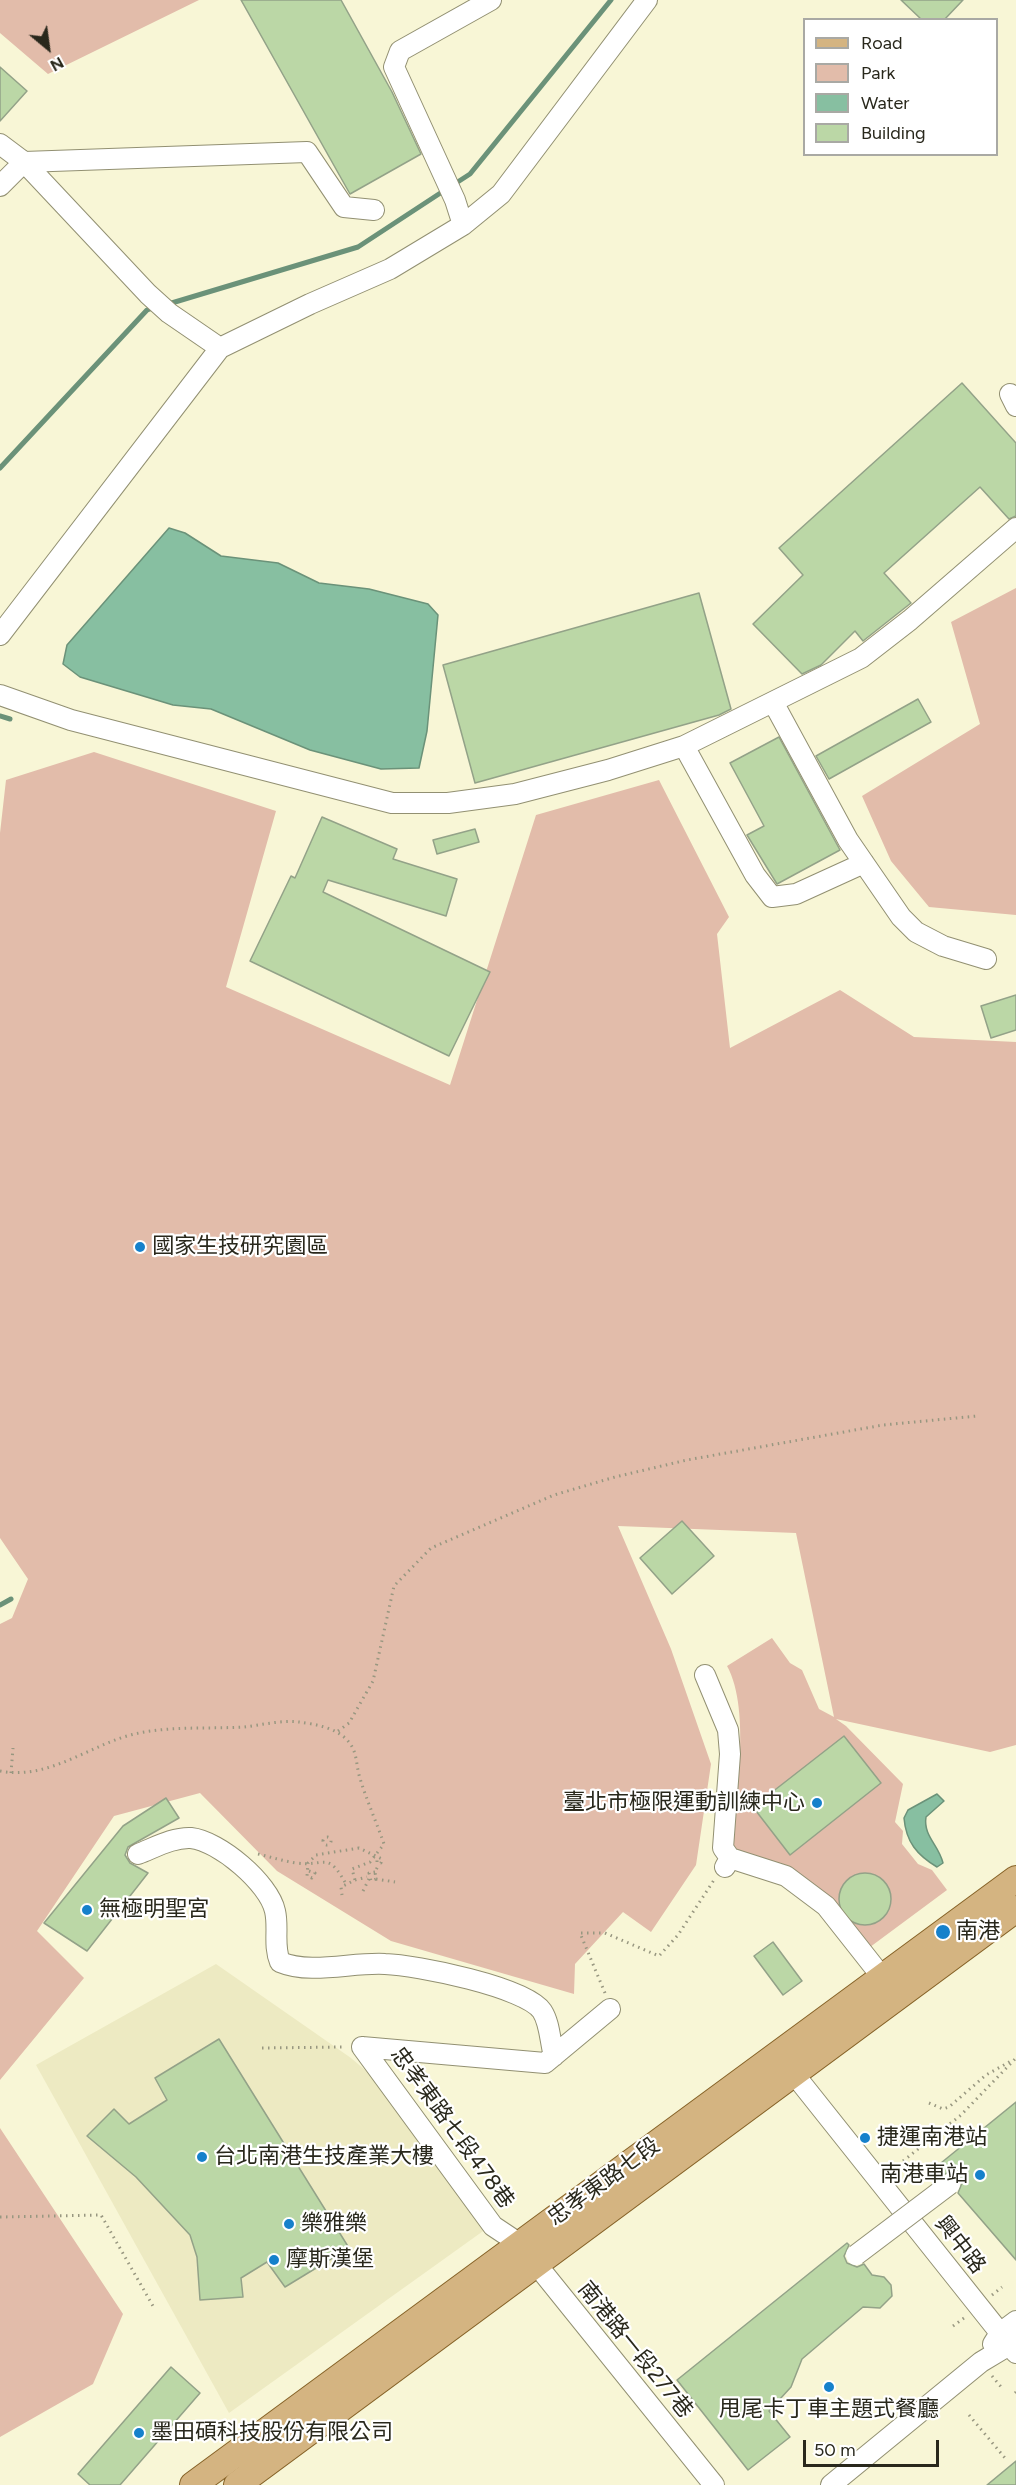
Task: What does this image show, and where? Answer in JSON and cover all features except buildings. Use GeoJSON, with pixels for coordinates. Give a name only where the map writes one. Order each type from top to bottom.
{"type":"FeatureCollection","features":[{"type":"Feature","properties":{"kind":"main road","name":"忠孝東路七段"},"geometry":{"type":"LineString","coordinates":[[193,2485],[1016,1879]]}},
{"type":"Feature","properties":{"kind":"main road","name":"忠孝東路七段"},"geometry":{"type":"LineString","coordinates":[[237,2485],[1016,1910]]}},
{"type":"Feature","properties":{"kind":"street"},"geometry":{"type":"LineString","coordinates":[[463,225],[455,200],[394,67],[400,51],[491,0]]}},
{"type":"Feature","properties":{"kind":"street"},"geometry":{"type":"LineString","coordinates":[[0,635],[220,348],[310,304],[390,269],[463,225],[501,194],[647,0]]}},
{"type":"Feature","properties":{"kind":"street"},"geometry":{"type":"LineString","coordinates":[[0,144],[24,162],[148,294],[169,313],[220,348]]}},
{"type":"Feature","properties":{"kind":"street"},"geometry":{"type":"LineString","coordinates":[[0,186],[24,162],[307,152],[344,207],[374,210]]}},
{"type":"Feature","properties":{"kind":"street"},"geometry":{"type":"LineString","coordinates":[[0,695],[71,720],[392,803],[448,803],[515,794],[608,770],[684,746],[861,658],[910,620],[1016,528]]}},
{"type":"Feature","properties":{"kind":"street"},"geometry":{"type":"LineString","coordinates":[[773,702],[848,840],[902,917],[916,932],[943,946],[986,959]]}},
{"type":"Feature","properties":{"kind":"street"},"geometry":{"type":"LineString","coordinates":[[684,746],[755,875],[772,897],[780,898],[796,894],[864,863]]}},
{"type":"Feature","properties":{"kind":"street"},"geometry":{"type":"LineString","coordinates":[[705,1675],[728,1730],[730,1754],[723,1848],[727,1862],[786,1876],[826,1906],[882,1977]]}},
{"type":"Feature","properties":{"kind":"street"},"geometry":{"type":"LineString","coordinates":[[138,1854],[169,1842],[189,1838],[206,1841],[242,1864],[266,1891],[275,1910],[276,1952],[280,1962],[299,1967],[385,1964],[426,1968],[508,1991],[525,1997],[542,2011],[554,2056]]}},
{"type":"Feature","properties":{"kind":"street","name":"忠孝東路七段478巷"},"geometry":{"type":"LineString","coordinates":[[362,2047],[545,2063],[610,2009]]}},
{"type":"Feature","properties":{"kind":"street","name":"忠孝東路七段478巷"},"geometry":{"type":"LineString","coordinates":[[362,2047],[493,2226],[520,2244]]}},
{"type":"Feature","properties":{"kind":"street","name":"興中路"},"geometry":{"type":"LineString","coordinates":[[778,2054],[1011,2343]]}},
{"type":"Feature","properties":{"kind":"street"},"geometry":{"type":"LineString","coordinates":[[856,2255],[951,2184]]}},
{"type":"Feature","properties":{"kind":"street","name":"南港路一段277巷"},"geometry":{"type":"LineString","coordinates":[[520,2244],[714,2485]]}},
{"type":"Feature","properties":{"kind":"street"},"geometry":{"type":"LineString","coordinates":[[831,2485],[981,2362],[1011,2343],[1016,2320]]}},
{"type":"Feature","properties":{"kind":"path"},"geometry":{"type":"LineString","coordinates":[[338,1731],[349,1723],[373,1681],[394,1586],[431,1548],[554,1495],[615,1477],[687,1460],[884,1425],[977,1416]]}},
{"type":"Feature","properties":{"kind":"path"},"geometry":{"type":"LineString","coordinates":[[0,1771],[11,1773],[42,1769],[138,1733],[177,1728],[242,1727],[297,1722],[338,1731],[353,1747],[369,1803],[384,1844],[376,1857],[367,1865],[352,1869],[354,1880]]}},
{"type":"Feature","properties":{"kind":"path"},"geometry":{"type":"LineString","coordinates":[[11,1773],[13,1748]]}},
{"type":"Feature","properties":{"kind":"path"},"geometry":{"type":"LineString","coordinates":[[327,1845],[327,1853]]}},
{"type":"Feature","properties":{"kind":"path"},"geometry":{"type":"LineString","coordinates":[[308,1863],[316,1855],[359,1848],[376,1857],[379,1864],[375,1872],[376,1879]]}},
{"type":"Feature","properties":{"kind":"path"},"geometry":{"type":"LineString","coordinates":[[242,1864],[247,1851],[297,1863],[325,1861],[337,1868],[346,1884]]}},
{"type":"Feature","properties":{"kind":"path"},"geometry":{"type":"LineString","coordinates":[[610,2009],[597,1970],[580,1933],[605,1933],[659,1956],[678,1935],[727,1862]]}},
{"type":"Feature","properties":{"kind":"path"},"geometry":{"type":"LineString","coordinates":[[308,1863],[309,1870]]}},
{"type":"Feature","properties":{"kind":"path"},"geometry":{"type":"LineString","coordinates":[[363,1891],[369,1873],[375,1872]]}},
{"type":"Feature","properties":{"kind":"path"},"geometry":{"type":"LineString","coordinates":[[342,1895],[341,1887],[354,1880],[368,1878],[395,1882]]}},
{"type":"Feature","properties":{"kind":"path"},"geometry":{"type":"LineString","coordinates":[[262,2048],[362,2047]]}},
{"type":"Feature","properties":{"kind":"path"},"geometry":{"type":"LineString","coordinates":[[928,2103],[943,2109],[950,2107],[986,2075],[1015,2059]]}},
{"type":"Feature","properties":{"kind":"path"},"geometry":{"type":"LineString","coordinates":[[903,2161],[961,2115],[1015,2059]]}},
{"type":"Feature","properties":{"kind":"path"},"geometry":{"type":"LineString","coordinates":[[0,2217],[101,2215],[153,2306]]}},
{"type":"Feature","properties":{"kind":"path"},"geometry":{"type":"LineString","coordinates":[[969,2415],[1005,2458]]}},
{"type":"Feature","properties":{"kind":"shaded area"},"geometry":{"type":"Polygon","coordinates":[[[216,1964],[351,2058],[379,2082],[486,2229],[229,2413],[36,2065],[216,1964]]]}},
{"type":"Feature","properties":{"kind":"green space"},"geometry":{"type":"Polygon","coordinates":[[[0,0],[199,0],[48,74],[0,33],[0,0]]]}},
{"type":"Feature","properties":{"kind":"green space"},"geometry":{"type":"Polygon","coordinates":[[[1016,588],[1016,915],[929,907],[891,861],[862,796],[980,724],[951,622],[1016,588]]]}},
{"type":"Feature","properties":{"kind":"green space"},"geometry":{"type":"Polygon","coordinates":[[[94,752],[276,811],[226,987],[450,1085],[536,815],[659,780],[729,917],[717,934],[730,1048],[840,990],[914,1037],[1016,1042],[1016,1745],[990,1752],[836,1719],[846,1726],[903,1784],[895,1822],[903,1831],[902,1844],[918,1864],[932,1870],[947,1890],[862,1953],[826,1906],[730,1858],[738,1786],[740,1733],[735,1685],[727,1666],[772,1638],[790,1663],[802,1670],[819,1709],[834,1717],[796,1533],[618,1526],[671,1649],[711,1764],[696,1865],[651,1932],[623,1912],[575,1964],[574,1994],[391,1941],[277,1871],[200,1793],[114,1816],[37,1931],[84,1978],[0,2080],[0,1624],[12,1618],[28,1579],[0,1538],[0,833],[6,780],[94,752]]]}},
{"type":"Feature","properties":{"kind":"green space"},"geometry":{"type":"Polygon","coordinates":[[[0,2128],[123,2314],[93,2384],[0,2437],[0,2128]]]}},
{"type":"Feature","properties":{"kind":"water"},"geometry":{"type":"Polygon","coordinates":[[[169,528],[185,533],[221,556],[278,563],[319,583],[369,589],[428,604],[438,615],[427,731],[419,768],[381,769],[310,750],[211,709],[173,705],[80,677],[63,664],[67,645],[169,528]]]}},
{"type":"Feature","properties":{"kind":"water"},"geometry":{"type":"Polygon","coordinates":[[[937,1794],[944,1801],[926,1817],[926,1824],[943,1863],[937,1867],[918,1853],[907,1834],[904,1818],[908,1810],[937,1794]]]}},
{"type":"Feature","properties":{"kind":"waterway"},"geometry":{"type":"LineString","coordinates":[[453,185],[470,174],[611,0]]}},
{"type":"Feature","properties":{"kind":"waterway"},"geometry":{"type":"LineString","coordinates":[[165,305],[358,247],[445,190]]}},
{"type":"Feature","properties":{"kind":"waterway"},"geometry":{"type":"LineString","coordinates":[[0,468],[147,310],[156,307]]}},
{"type":"Feature","properties":{"kind":"waterway"},"geometry":{"type":"LineString","coordinates":[[0,716],[10,719]]}},
{"type":"Feature","properties":{"kind":"waterway"},"geometry":{"type":"LineString","coordinates":[[0,1605],[11,1599]]}},
{"type":"Feature","properties":{"kind":"place","name":"國家生技研究園區"},"geometry":{"type":"Point","coordinates":[140,1247]}},
{"type":"Feature","properties":{"kind":"place","name":"臺北市極限運動訓練中心"},"geometry":{"type":"Point","coordinates":[817,1803]}},
{"type":"Feature","properties":{"kind":"place","name":"無極明聖宮"},"geometry":{"type":"Point","coordinates":[87,1910]}},
{"type":"Feature","properties":{"kind":"place","name":"南港"},"geometry":{"type":"Point","coordinates":[943,1932]}},
{"type":"Feature","properties":{"kind":"place","name":"捷運南港站"},"geometry":{"type":"Point","coordinates":[865,2138]}},
{"type":"Feature","properties":{"kind":"place","name":"台北南港生技產業大樓"},"geometry":{"type":"Point","coordinates":[202,2157]}},
{"type":"Feature","properties":{"kind":"place","name":"南港車站"},"geometry":{"type":"Point","coordinates":[980,2175]}},
{"type":"Feature","properties":{"kind":"place","name":"樂雅樂"},"geometry":{"type":"Point","coordinates":[289,2224]}},
{"type":"Feature","properties":{"kind":"place","name":"摩斯漢堡"},"geometry":{"type":"Point","coordinates":[274,2260]}},
{"type":"Feature","properties":{"kind":"place","name":"甩尾卡丁車主題式餐廳"},"geometry":{"type":"Point","coordinates":[829,2387]}},
{"type":"Feature","properties":{"kind":"place","name":"墨田碩科技股份有限公司"},"geometry":{"type":"Point","coordinates":[139,2433]}}]}
